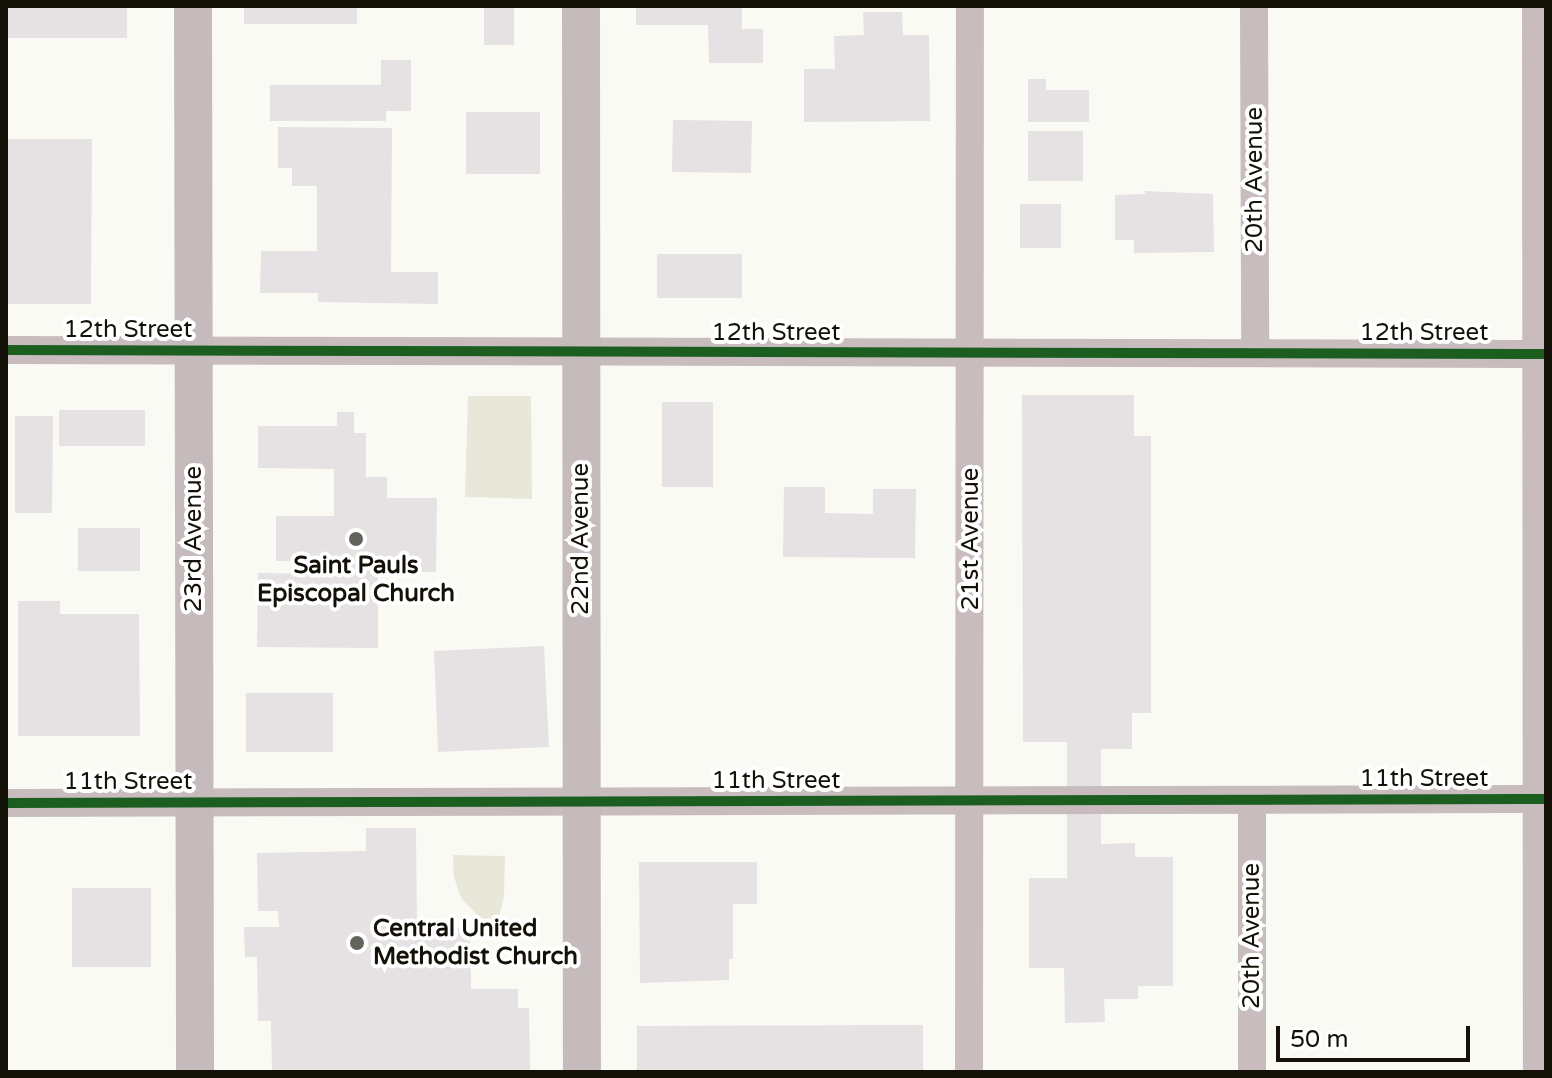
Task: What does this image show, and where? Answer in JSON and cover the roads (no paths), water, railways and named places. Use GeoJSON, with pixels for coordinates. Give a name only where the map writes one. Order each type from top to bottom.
{"type":"FeatureCollection","features":[{"type":"Feature","properties":{"kind":"main road","name":"23rd Avenue"},"geometry":{"type":"LineString","coordinates":[[193,6],[195,1072]]}},
{"type":"Feature","properties":{"kind":"main road","name":"22nd Avenue"},"geometry":{"type":"LineString","coordinates":[[581,6],[582,1072]]}},
{"type":"Feature","properties":{"kind":"street","name":"21st Avenue"},"geometry":{"type":"LineString","coordinates":[[969,1072],[970,6]]}},
{"type":"Feature","properties":{"kind":"street","name":"20th Avenue"},"geometry":{"type":"LineString","coordinates":[[1254,6],[1255,353]]}},
{"type":"Feature","properties":{"kind":"street"},"geometry":{"type":"LineString","coordinates":[[1536,6],[1542,354],[1537,1072]]}},
{"type":"Feature","properties":{"kind":"street","name":"12th Street"},"geometry":{"type":"LineString","coordinates":[[6,350],[1542,354]]}},
{"type":"Feature","properties":{"kind":"street","name":"11th Street"},"geometry":{"type":"LineString","coordinates":[[6,803],[1541,799]]}},
{"type":"Feature","properties":{"kind":"street","name":"20th Avenue"},"geometry":{"type":"LineString","coordinates":[[1252,800],[1252,1072]]}},
{"type":"Feature","properties":{"kind":"place","name":"Saint Pauls Episcopal Church"},"geometry":{"type":"Point","coordinates":[356,539]}},
{"type":"Feature","properties":{"kind":"place","name":"Central United Methodist Church"},"geometry":{"type":"Point","coordinates":[357,943]}}]}
